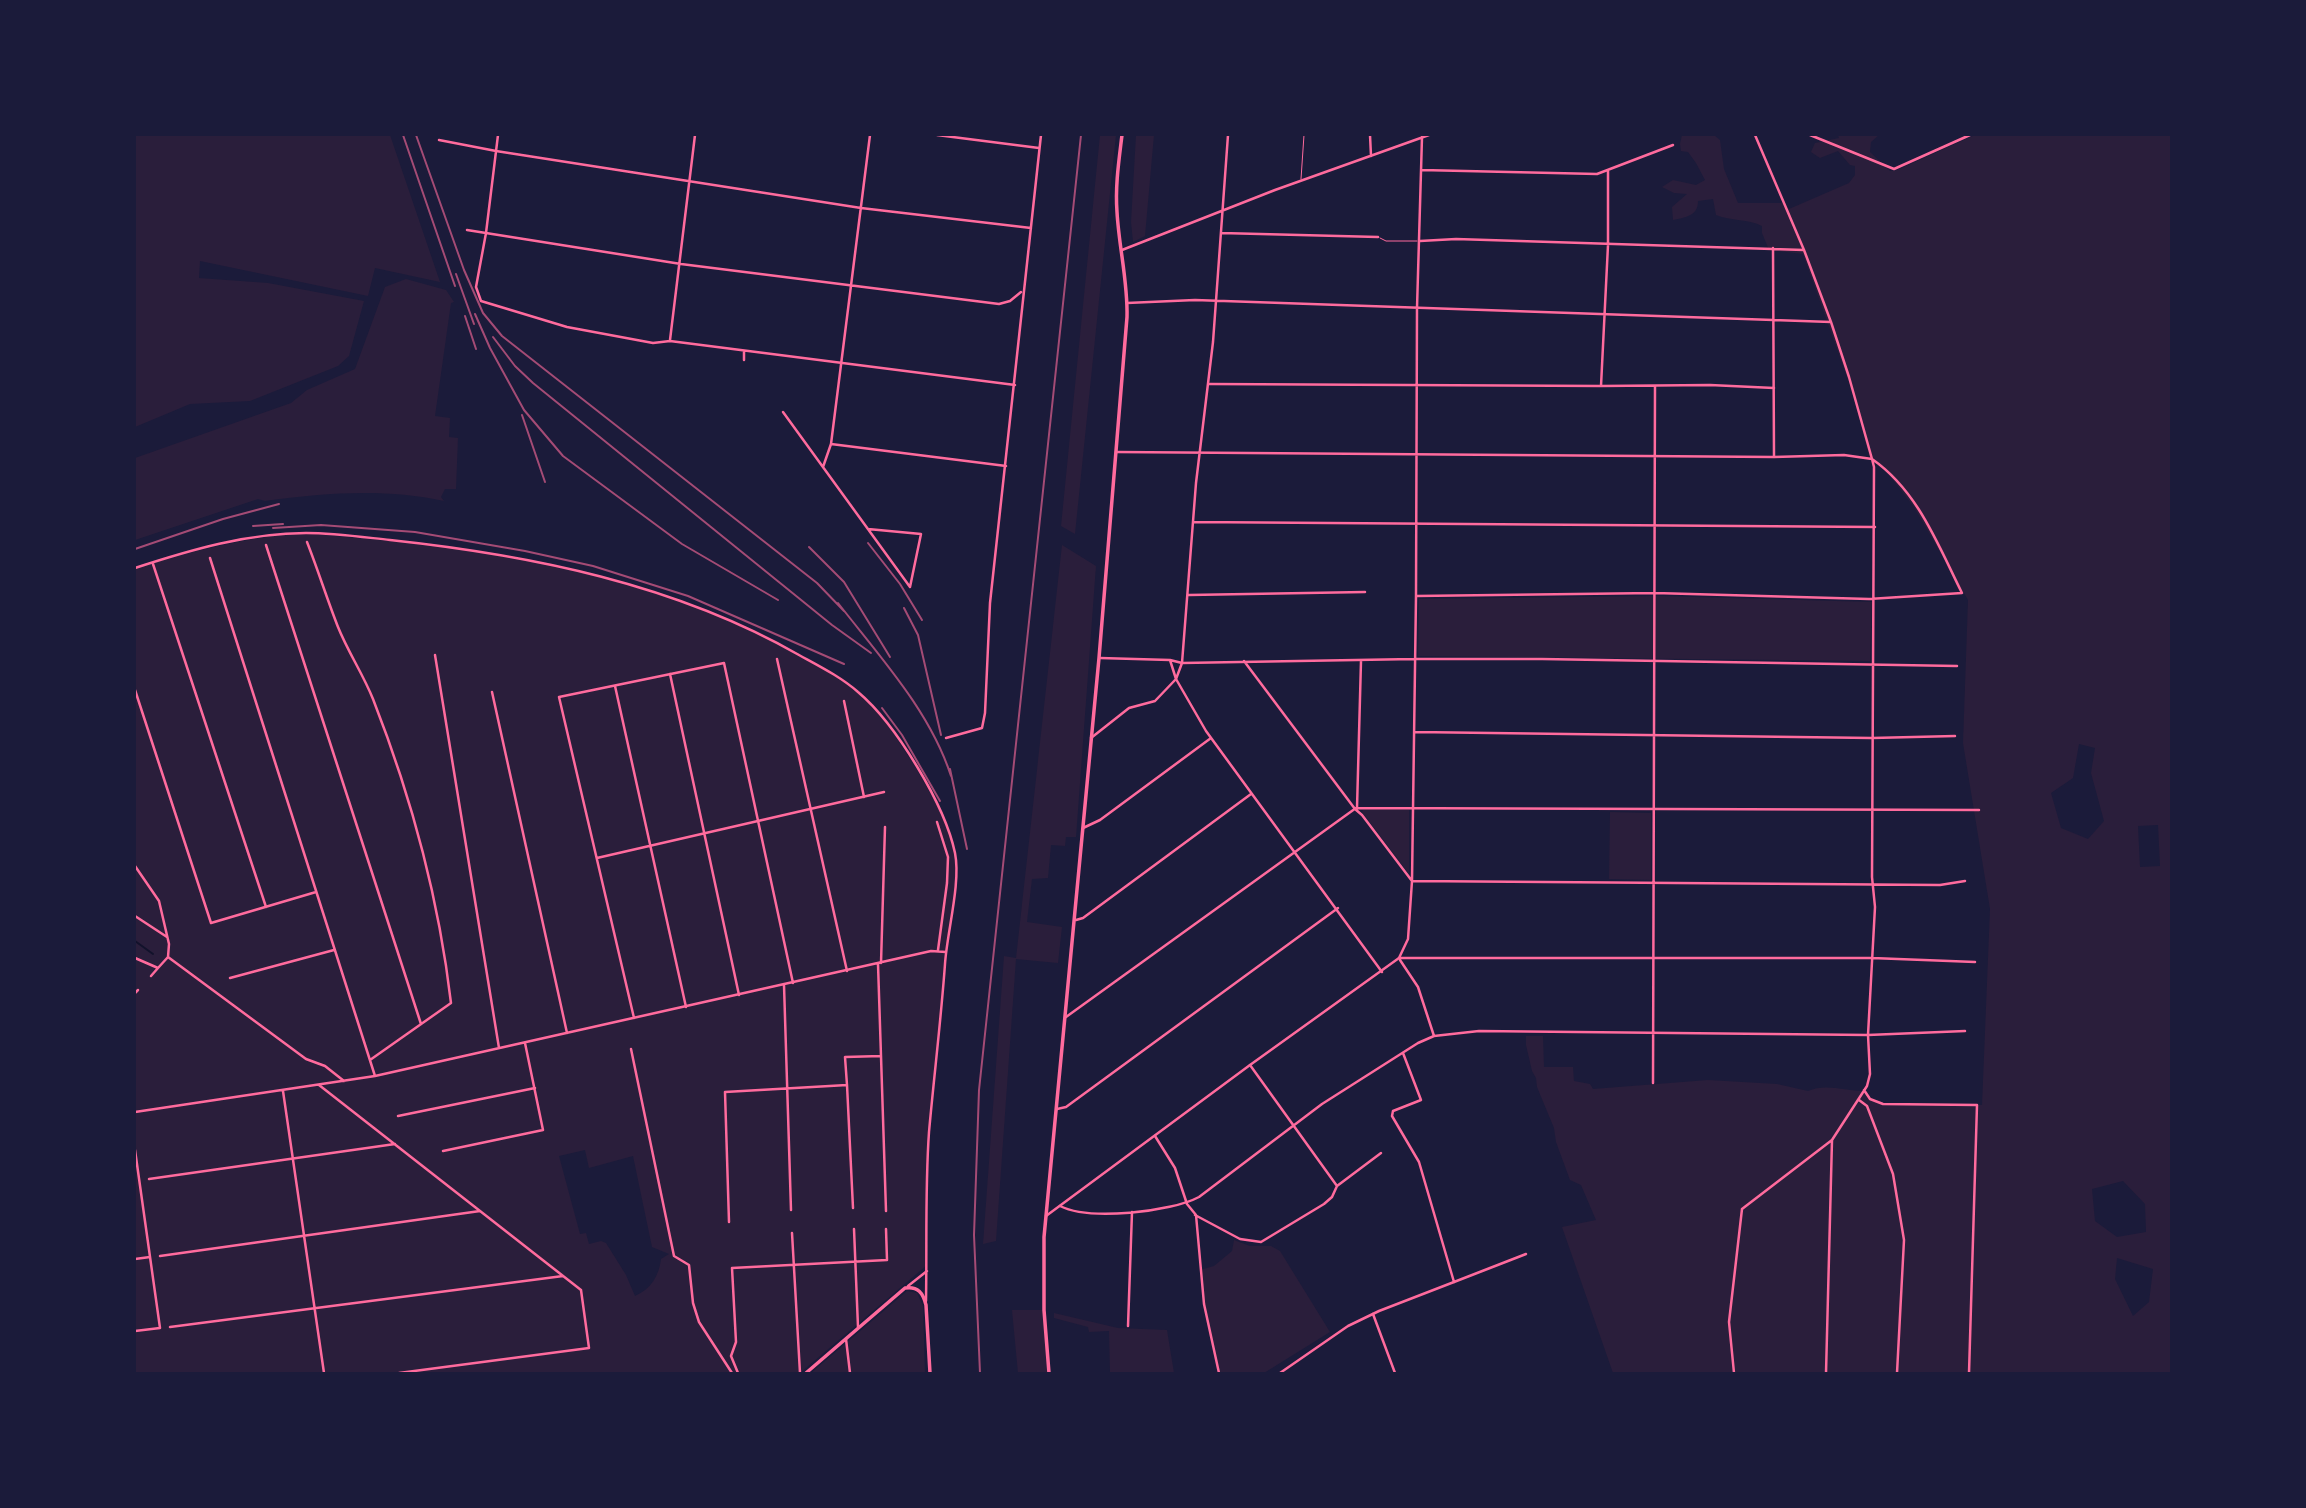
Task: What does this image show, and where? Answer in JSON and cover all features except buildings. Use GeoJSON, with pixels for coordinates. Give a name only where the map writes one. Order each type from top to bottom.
{"type":"FeatureCollection","features":[{"type":"Feature","properties":{"kind":"main road"},"geometry":{"type":"LineString","coordinates":[[1049,1373],[1043,1260],[1046,1216],[1058,1109],[1072,921],[1083,828],[1127,303],[1116,192],[1122,135]]}},
{"type":"Feature","properties":{"kind":"main road"},"geometry":{"type":"LineString","coordinates":[[806,1373],[905,1288],[914,1288],[923,1295],[926,1305],[930,1373]]}},
{"type":"Feature","properties":{"kind":"street"},"geometry":{"type":"LineString","coordinates":[[498,135],[486,233],[476,287],[481,301],[567,327],[653,343],[670,341],[1015,385]]}},
{"type":"Feature","properties":{"kind":"street"},"geometry":{"type":"LineString","coordinates":[[670,341],[695,135]]}},
{"type":"Feature","properties":{"kind":"street"},"geometry":{"type":"LineString","coordinates":[[823,467],[831,444],[870,135]]}},
{"type":"Feature","properties":{"kind":"street"},"geometry":{"type":"LineString","coordinates":[[937,135],[1039,148]]}},
{"type":"Feature","properties":{"kind":"street"},"geometry":{"type":"LineString","coordinates":[[946,737],[982,728],[990,603],[1041,135]]}},
{"type":"Feature","properties":{"kind":"street"},"geometry":{"type":"LineString","coordinates":[[1091,737],[1129,708],[1155,701],[1176,680],[1182,663],[1193,522],[1209,384],[1228,135]]}},
{"type":"Feature","properties":{"kind":"street"},"geometry":{"type":"LineString","coordinates":[[1370,135],[1371,156]]}},
{"type":"Feature","properties":{"kind":"street"},"geometry":{"type":"LineString","coordinates":[[1122,250],[1222,210],[1429,135]]}},
{"type":"Feature","properties":{"kind":"street"},"geometry":{"type":"LineString","coordinates":[[1734,1373],[1729,1322],[1742,1209],[1832,1140],[1869,1081],[1868,1035],[1875,907],[1872,810],[1874,467],[1831,322],[1755,135]]}},
{"type":"Feature","properties":{"kind":"street"},"geometry":{"type":"LineString","coordinates":[[1810,135],[1894,169],[1970,135]]}},
{"type":"Feature","properties":{"kind":"street"},"geometry":{"type":"LineString","coordinates":[[1046,1216],[1250,1065],[1382,972],[1399,958],[1408,939],[1415,732],[1415,454],[1422,137]]}},
{"type":"Feature","properties":{"kind":"street"},"geometry":{"type":"LineString","coordinates":[[439,141],[860,208],[1032,228]]}},
{"type":"Feature","properties":{"kind":"street"},"geometry":{"type":"LineString","coordinates":[[1422,170],[1585,175],[1608,171],[1673,145]]}},
{"type":"Feature","properties":{"kind":"street"},"geometry":{"type":"LineString","coordinates":[[1601,386],[1606,314],[1608,171]]}},
{"type":"Feature","properties":{"kind":"street"},"geometry":{"type":"LineString","coordinates":[[467,230],[681,264],[999,304],[1010,301],[1023,290]]}},
{"type":"Feature","properties":{"kind":"street"},"geometry":{"type":"LineString","coordinates":[[1221,233],[1378,237]]}},
{"type":"Feature","properties":{"kind":"street"},"geometry":{"type":"LineString","coordinates":[[1420,241],[1456,239],[1804,250]]}},
{"type":"Feature","properties":{"kind":"street"},"geometry":{"type":"LineString","coordinates":[[1773,248],[1774,457]]}},
{"type":"Feature","properties":{"kind":"street"},"geometry":{"type":"LineString","coordinates":[[1127,303],[1216,301],[1831,322]]}},
{"type":"Feature","properties":{"kind":"street"},"geometry":{"type":"LineString","coordinates":[[744,352],[744,359]]}},
{"type":"Feature","properties":{"kind":"street"},"geometry":{"type":"LineString","coordinates":[[1209,384],[1710,385],[1774,388]]}},
{"type":"Feature","properties":{"kind":"street"},"geometry":{"type":"LineString","coordinates":[[1653,1083],[1655,386]]}},
{"type":"Feature","properties":{"kind":"street"},"geometry":{"type":"LineString","coordinates":[[783,412],[910,587],[921,534],[868,529]]}},
{"type":"Feature","properties":{"kind":"street"},"geometry":{"type":"LineString","coordinates":[[831,444],[1006,466]]}},
{"type":"Feature","properties":{"kind":"street"},"geometry":{"type":"LineString","coordinates":[[1116,452],[1861,456],[1872,459],[1886,469],[1916,505],[1962,593],[1874,598],[1655,593],[1416,596]]}},
{"type":"Feature","properties":{"kind":"street"},"geometry":{"type":"LineString","coordinates":[[1193,522],[1875,527]]}},
{"type":"Feature","properties":{"kind":"street"},"geometry":{"type":"LineString","coordinates":[[135,568],[216,545],[266,535],[304,533],[462,548],[563,567],[660,594],[776,642],[857,691],[882,716],[916,768],[944,818],[956,856],[929,1134],[926,1305]]}},
{"type":"Feature","properties":{"kind":"street"},"geometry":{"type":"LineString","coordinates":[[307,542],[338,628],[373,699],[399,774],[445,948],[452,1003],[370,1060]]}},
{"type":"Feature","properties":{"kind":"street"},"geometry":{"type":"LineString","coordinates":[[267,545],[421,1024]]}},
{"type":"Feature","properties":{"kind":"street"},"geometry":{"type":"LineString","coordinates":[[210,558],[375,1076]]}},
{"type":"Feature","properties":{"kind":"street"},"geometry":{"type":"LineString","coordinates":[[153,563],[266,907]]}},
{"type":"Feature","properties":{"kind":"street"},"geometry":{"type":"LineString","coordinates":[[1188,595],[1364,592]]}},
{"type":"Feature","properties":{"kind":"street"},"geometry":{"type":"LineString","coordinates":[[435,656],[499,1048]]}},
{"type":"Feature","properties":{"kind":"street"},"geometry":{"type":"LineString","coordinates":[[1098,658],[1170,660],[1182,663],[1414,659],[1957,666]]}},
{"type":"Feature","properties":{"kind":"street"},"geometry":{"type":"LineString","coordinates":[[777,659],[847,971]]}},
{"type":"Feature","properties":{"kind":"street"},"geometry":{"type":"LineString","coordinates":[[1170,660],[1176,680],[1211,738],[1338,908],[1382,972]]}},
{"type":"Feature","properties":{"kind":"street"},"geometry":{"type":"LineString","coordinates":[[1244,661],[1412,881]]}},
{"type":"Feature","properties":{"kind":"street"},"geometry":{"type":"LineString","coordinates":[[1356,808],[1361,661]]}},
{"type":"Feature","properties":{"kind":"street"},"geometry":{"type":"LineString","coordinates":[[634,1018],[559,697],[724,663],[793,983]]}},
{"type":"Feature","properties":{"kind":"street"},"geometry":{"type":"LineString","coordinates":[[670,674],[739,995]]}},
{"type":"Feature","properties":{"kind":"street"},"geometry":{"type":"LineString","coordinates":[[615,686],[686,1007]]}},
{"type":"Feature","properties":{"kind":"street"},"geometry":{"type":"LineString","coordinates":[[135,690],[211,923],[316,892]]}},
{"type":"Feature","properties":{"kind":"street"},"geometry":{"type":"LineString","coordinates":[[492,692],[567,1033]]}},
{"type":"Feature","properties":{"kind":"street"},"geometry":{"type":"LineString","coordinates":[[844,701],[864,797]]}},
{"type":"Feature","properties":{"kind":"street"},"geometry":{"type":"LineString","coordinates":[[1415,732],[1872,738],[1955,736]]}},
{"type":"Feature","properties":{"kind":"street"},"geometry":{"type":"LineString","coordinates":[[1083,828],[1100,820],[1211,738]]}},
{"type":"Feature","properties":{"kind":"street"},"geometry":{"type":"LineString","coordinates":[[597,858],[884,792]]}},
{"type":"Feature","properties":{"kind":"street"},"geometry":{"type":"LineString","coordinates":[[1072,921],[1083,918],[1251,794]]}},
{"type":"Feature","properties":{"kind":"street"},"geometry":{"type":"LineString","coordinates":[[1064,1019],[1356,808],[1979,810]]}},
{"type":"Feature","properties":{"kind":"street"},"geometry":{"type":"LineString","coordinates":[[937,822],[948,857],[939,950]]}},
{"type":"Feature","properties":{"kind":"street"},"geometry":{"type":"LineString","coordinates":[[885,827],[879,963],[886,1211]]}},
{"type":"Feature","properties":{"kind":"street"},"geometry":{"type":"LineString","coordinates":[[135,866],[159,901],[169,944],[168,957],[151,976]]}},
{"type":"Feature","properties":{"kind":"street"},"geometry":{"type":"LineString","coordinates":[[1412,881],[1940,885],[1965,881]]}},
{"type":"Feature","properties":{"kind":"street"},"geometry":{"type":"LineString","coordinates":[[1058,1109],[1066,1107],[1338,908]]}},
{"type":"Feature","properties":{"kind":"street"},"geometry":{"type":"LineString","coordinates":[[135,916],[167,937]]}},
{"type":"Feature","properties":{"kind":"street"},"geometry":{"type":"LineString","coordinates":[[230,978],[334,950]]}},
{"type":"Feature","properties":{"kind":"street"},"geometry":{"type":"LineString","coordinates":[[135,1112],[375,1076],[879,963],[939,950],[946,952]]}},
{"type":"Feature","properties":{"kind":"street"},"geometry":{"type":"LineString","coordinates":[[168,957],[306,1059],[325,1066],[344,1081]]}},
{"type":"Feature","properties":{"kind":"street"},"geometry":{"type":"LineString","coordinates":[[135,958],[158,968]]}},
{"type":"Feature","properties":{"kind":"street"},"geometry":{"type":"LineString","coordinates":[[1399,958],[1872,958],[1975,962]]}},
{"type":"Feature","properties":{"kind":"street"},"geometry":{"type":"LineString","coordinates":[[1399,958],[1418,987],[1434,1036]]}},
{"type":"Feature","properties":{"kind":"street"},"geometry":{"type":"LineString","coordinates":[[784,985],[791,1210]]}},
{"type":"Feature","properties":{"kind":"street"},"geometry":{"type":"LineString","coordinates":[[1060,1206],[1067,1210],[1089,1212],[1132,1212],[1161,1210],[1187,1204],[1322,1104],[1434,1036],[1479,1031],[1868,1035],[1965,1031]]}},
{"type":"Feature","properties":{"kind":"street"},"geometry":{"type":"LineString","coordinates":[[443,1151],[544,1130],[525,1043]]}},
{"type":"Feature","properties":{"kind":"street"},"geometry":{"type":"LineString","coordinates":[[631,1049],[674,1256],[689,1265],[693,1303],[699,1322],[732,1373]]}},
{"type":"Feature","properties":{"kind":"street"},"geometry":{"type":"LineString","coordinates":[[1403,1053],[1421,1100],[1393,1111],[1392,1116],[1419,1162],[1454,1282]]}},
{"type":"Feature","properties":{"kind":"street"},"geometry":{"type":"LineString","coordinates":[[853,1208],[845,1057],[881,1056]]}},
{"type":"Feature","properties":{"kind":"street"},"geometry":{"type":"LineString","coordinates":[[1250,1065],[1337,1186]]}},
{"type":"Feature","properties":{"kind":"street"},"geometry":{"type":"LineString","coordinates":[[319,1085],[581,1290],[589,1348],[399,1373]]}},
{"type":"Feature","properties":{"kind":"street"},"geometry":{"type":"LineString","coordinates":[[729,1222],[725,1092],[847,1085]]}},
{"type":"Feature","properties":{"kind":"street"},"geometry":{"type":"LineString","coordinates":[[398,1116],[535,1088]]}},
{"type":"Feature","properties":{"kind":"street"},"geometry":{"type":"LineString","coordinates":[[283,1091],[324,1373]]}},
{"type":"Feature","properties":{"kind":"street"},"geometry":{"type":"LineString","coordinates":[[1864,1091],[1870,1099],[1883,1104],[1977,1105],[1969,1373]]}},
{"type":"Feature","properties":{"kind":"street"},"geometry":{"type":"LineString","coordinates":[[1858,1099],[1867,1106],[1893,1174],[1904,1240],[1897,1373]]}},
{"type":"Feature","properties":{"kind":"street"},"geometry":{"type":"LineString","coordinates":[[1155,1136],[1175,1168],[1187,1204],[1196,1216],[1241,1239],[1261,1242],[1324,1204],[1332,1197],[1337,1186],[1381,1153]]}},
{"type":"Feature","properties":{"kind":"street"},"geometry":{"type":"LineString","coordinates":[[1826,1373],[1832,1140]]}},
{"type":"Feature","properties":{"kind":"street"},"geometry":{"type":"LineString","coordinates":[[149,1179],[395,1144]]}},
{"type":"Feature","properties":{"kind":"street"},"geometry":{"type":"LineString","coordinates":[[135,1150],[137,1181],[160,1328],[135,1331]]}},
{"type":"Feature","properties":{"kind":"street"},"geometry":{"type":"LineString","coordinates":[[160,1256],[480,1211]]}},
{"type":"Feature","properties":{"kind":"street"},"geometry":{"type":"LineString","coordinates":[[1128,1326],[1132,1212]]}},
{"type":"Feature","properties":{"kind":"street"},"geometry":{"type":"LineString","coordinates":[[1196,1216],[1204,1304],[1219,1373]]}},
{"type":"Feature","properties":{"kind":"street"},"geometry":{"type":"LineString","coordinates":[[854,1229],[858,1329]]}},
{"type":"Feature","properties":{"kind":"street"},"geometry":{"type":"LineString","coordinates":[[738,1373],[731,1361],[736,1342],[732,1268],[887,1260],[886,1229]]}},
{"type":"Feature","properties":{"kind":"street"},"geometry":{"type":"LineString","coordinates":[[792,1233],[800,1373]]}},
{"type":"Feature","properties":{"kind":"street"},"geometry":{"type":"LineString","coordinates":[[1280,1373],[1343,1329],[1373,1314],[1526,1254]]}},
{"type":"Feature","properties":{"kind":"street"},"geometry":{"type":"LineString","coordinates":[[135,1259],[150,1257]]}},
{"type":"Feature","properties":{"kind":"street"},"geometry":{"type":"LineString","coordinates":[[905,1288],[927,1271]]}},
{"type":"Feature","properties":{"kind":"street"},"geometry":{"type":"LineString","coordinates":[[170,1327],[563,1276]]}},
{"type":"Feature","properties":{"kind":"street"},"geometry":{"type":"LineString","coordinates":[[1373,1314],[1395,1373]]}},
{"type":"Feature","properties":{"kind":"street"},"geometry":{"type":"LineString","coordinates":[[846,1339],[850,1373]]}},
{"type":"Feature","properties":{"kind":"lane"},"geometry":{"type":"LineString","coordinates":[[1301,182],[1304,135]]}},
{"type":"Feature","properties":{"kind":"lane"},"geometry":{"type":"LineString","coordinates":[[1378,237],[1386,241],[1420,241]]}},
{"type":"Feature","properties":{"kind":"shaded area"},"geometry":{"type":"Polygon","coordinates":[[[135,135],[390,135],[440,282],[375,268],[368,296],[200,261],[199,278],[268,283],[364,301],[349,356],[338,366],[250,401],[190,404],[135,427],[135,135]]]}},
{"type":"Feature","properties":{"kind":"shaded area"},"geometry":{"type":"Polygon","coordinates":[[[1100,135],[1116,135],[1075,534],[1061,526],[1100,135]]]}},
{"type":"Feature","properties":{"kind":"shaded area"},"geometry":{"type":"Polygon","coordinates":[[[1136,135],[1154,135],[1145,236],[1133,242],[1131,222],[1136,135]]]}},
{"type":"Feature","properties":{"kind":"shaded area"},"geometry":{"type":"Polygon","coordinates":[[[1682,135],[1714,135],[1720,140],[1724,169],[1738,203],[1783,203],[1789,209],[1849,183],[1855,175],[1855,166],[1850,165],[1838,151],[1820,158],[1811,152],[1815,143],[1839,138],[1838,135],[1879,135],[1871,142],[1870,152],[1890,171],[1975,135],[2171,135],[2171,1373],[1613,1373],[1562,1227],[1596,1220],[1581,1185],[1570,1180],[1532,1071],[1526,1036],[1543,1036],[1544,1067],[1573,1067],[1574,1081],[1590,1084],[1593,1089],[1708,1080],[1777,1084],[1808,1091],[1828,1087],[1864,1091],[1870,1099],[1883,1104],[1982,1105],[1990,909],[1963,743],[1968,600],[1914,507],[1886,471],[1870,460],[1855,399],[1803,254],[1769,250],[1762,226],[1716,215],[1713,199],[1698,201],[1694,213],[1673,220],[1672,207],[1687,194],[1674,193],[1662,187],[1673,180],[1696,185],[1705,180],[1688,152],[1681,151],[1682,135]],[[2079,744],[2073,778],[2051,793],[2061,828],[2088,839],[2104,821],[2091,773],[2095,748],[2079,744]],[[2158,825],[2138,826],[2140,867],[2160,866],[2158,825]],[[2123,1181],[2092,1189],[2095,1221],[2117,1237],[2146,1232],[2145,1204],[2123,1181]],[[2117,1258],[2115,1279],[2133,1316],[2149,1302],[2153,1269],[2117,1258]]]}},
{"type":"Feature","properties":{"kind":"shaded area"},"geometry":{"type":"Polygon","coordinates":[[[406,279],[446,290],[454,302],[451,303],[435,416],[450,418],[449,437],[458,438],[456,489],[445,489],[441,497],[444,501],[377,493],[332,494],[265,501],[258,499],[135,540],[135,458],[291,403],[307,390],[355,369],[385,287],[406,279]]]}},
{"type":"Feature","properties":{"kind":"shaded area"},"geometry":{"type":"Polygon","coordinates":[[[304,533],[462,548],[563,567],[660,594],[776,641],[857,691],[882,716],[916,768],[944,818],[956,856],[929,1134],[927,1265],[800,1373],[135,1373],[135,568],[218,546],[304,533]],[[585,1150],[559,1156],[580,1234],[586,1233],[589,1244],[601,1241],[606,1243],[626,1275],[635,1296],[650,1286],[661,1259],[669,1254],[652,1247],[633,1156],[589,1168],[585,1150]]]}},
{"type":"Feature","properties":{"kind":"shaded area"},"geometry":{"type":"Polygon","coordinates":[[[1062,545],[1096,566],[1076,837],[1066,837],[1065,846],[1051,845],[1048,878],[1032,879],[1027,922],[1062,927],[1058,963],[1016,959],[996,1241],[983,1244],[1004,956],[1016,958],[1062,545]]]}},
{"type":"Feature","properties":{"kind":"shaded area"},"geometry":{"type":"Polygon","coordinates":[[[1659,596],[1872,602],[1870,661],[1418,656],[1419,599],[1659,596]]]}},
{"type":"Feature","properties":{"kind":"shaded area"},"geometry":{"type":"Polygon","coordinates":[[[1409,810],[1409,874],[1362,812],[1409,810]]]}},
{"type":"Feature","properties":{"kind":"shaded area"},"geometry":{"type":"Polygon","coordinates":[[[1610,812],[1651,813],[1651,880],[1609,879],[1610,812]]]}},
{"type":"Feature","properties":{"kind":"shaded area"},"geometry":{"type":"Polygon","coordinates":[[[1234,1240],[1250,1246],[1271,1246],[1280,1251],[1330,1332],[1264,1373],[1219,1373],[1204,1304],[1200,1270],[1214,1266],[1232,1251],[1234,1240]]]}},
{"type":"Feature","properties":{"kind":"shaded area"},"geometry":{"type":"Polygon","coordinates":[[[907,1291],[917,1293],[923,1306],[925,1373],[811,1373],[907,1291]]]}},
{"type":"Feature","properties":{"kind":"shaded area"},"geometry":{"type":"Polygon","coordinates":[[[1012,1310],[1044,1310],[1049,1373],[1018,1373],[1012,1310]]]}},
{"type":"Feature","properties":{"kind":"shaded area"},"geometry":{"type":"Polygon","coordinates":[[[1054,1313],[1118,1328],[1167,1330],[1174,1373],[1110,1373],[1109,1331],[1089,1332],[1088,1327],[1054,1318],[1054,1313]]]}},
{"type":"Feature","properties":{"kind":"waterway"},"geometry":{"type":"LineString","coordinates":[[135,941],[153,954]]}},
{"type":"Feature","properties":{"kind":"railway"},"geometry":{"type":"LineString","coordinates":[[403,135],[455,286]]}},
{"type":"Feature","properties":{"kind":"railway"},"geometry":{"type":"LineString","coordinates":[[416,135],[464,270],[483,313],[502,336],[817,583],[844,611]]}},
{"type":"Feature","properties":{"kind":"railway"},"geometry":{"type":"LineString","coordinates":[[980,1373],[974,1235],[979,1090],[1081,135]]}},
{"type":"Feature","properties":{"kind":"railway"},"geometry":{"type":"LineString","coordinates":[[456,274],[474,324]]}},
{"type":"Feature","properties":{"kind":"railway"},"geometry":{"type":"LineString","coordinates":[[475,314],[524,410],[563,456],[682,544],[778,600]]}},
{"type":"Feature","properties":{"kind":"railway"},"geometry":{"type":"LineString","coordinates":[[465,316],[476,349]]}},
{"type":"Feature","properties":{"kind":"railway"},"geometry":{"type":"LineString","coordinates":[[493,337],[515,366],[533,383],[832,625],[871,653]]}},
{"type":"Feature","properties":{"kind":"railway"},"geometry":{"type":"LineString","coordinates":[[522,415],[545,482]]}},
{"type":"Feature","properties":{"kind":"railway"},"geometry":{"type":"LineString","coordinates":[[135,549],[223,519],[279,504]]}},
{"type":"Feature","properties":{"kind":"railway"},"geometry":{"type":"LineString","coordinates":[[253,526],[283,524]]}},
{"type":"Feature","properties":{"kind":"railway"},"geometry":{"type":"LineString","coordinates":[[273,528],[321,525],[415,532],[593,566],[688,596],[844,664]]}},
{"type":"Feature","properties":{"kind":"railway"},"geometry":{"type":"LineString","coordinates":[[868,543],[900,584],[922,620]]}},
{"type":"Feature","properties":{"kind":"railway"},"geometry":{"type":"LineString","coordinates":[[809,547],[844,582],[890,657]]}},
{"type":"Feature","properties":{"kind":"railway"},"geometry":{"type":"LineString","coordinates":[[838,603],[887,664],[917,707],[942,752],[951,776]]}},
{"type":"Feature","properties":{"kind":"railway"},"geometry":{"type":"LineString","coordinates":[[904,608],[918,635],[941,735]]}},
{"type":"Feature","properties":{"kind":"railway"},"geometry":{"type":"LineString","coordinates":[[882,708],[902,735],[940,801]]}},
{"type":"Feature","properties":{"kind":"railway"},"geometry":{"type":"LineString","coordinates":[[950,769],[967,849]]}}]}
